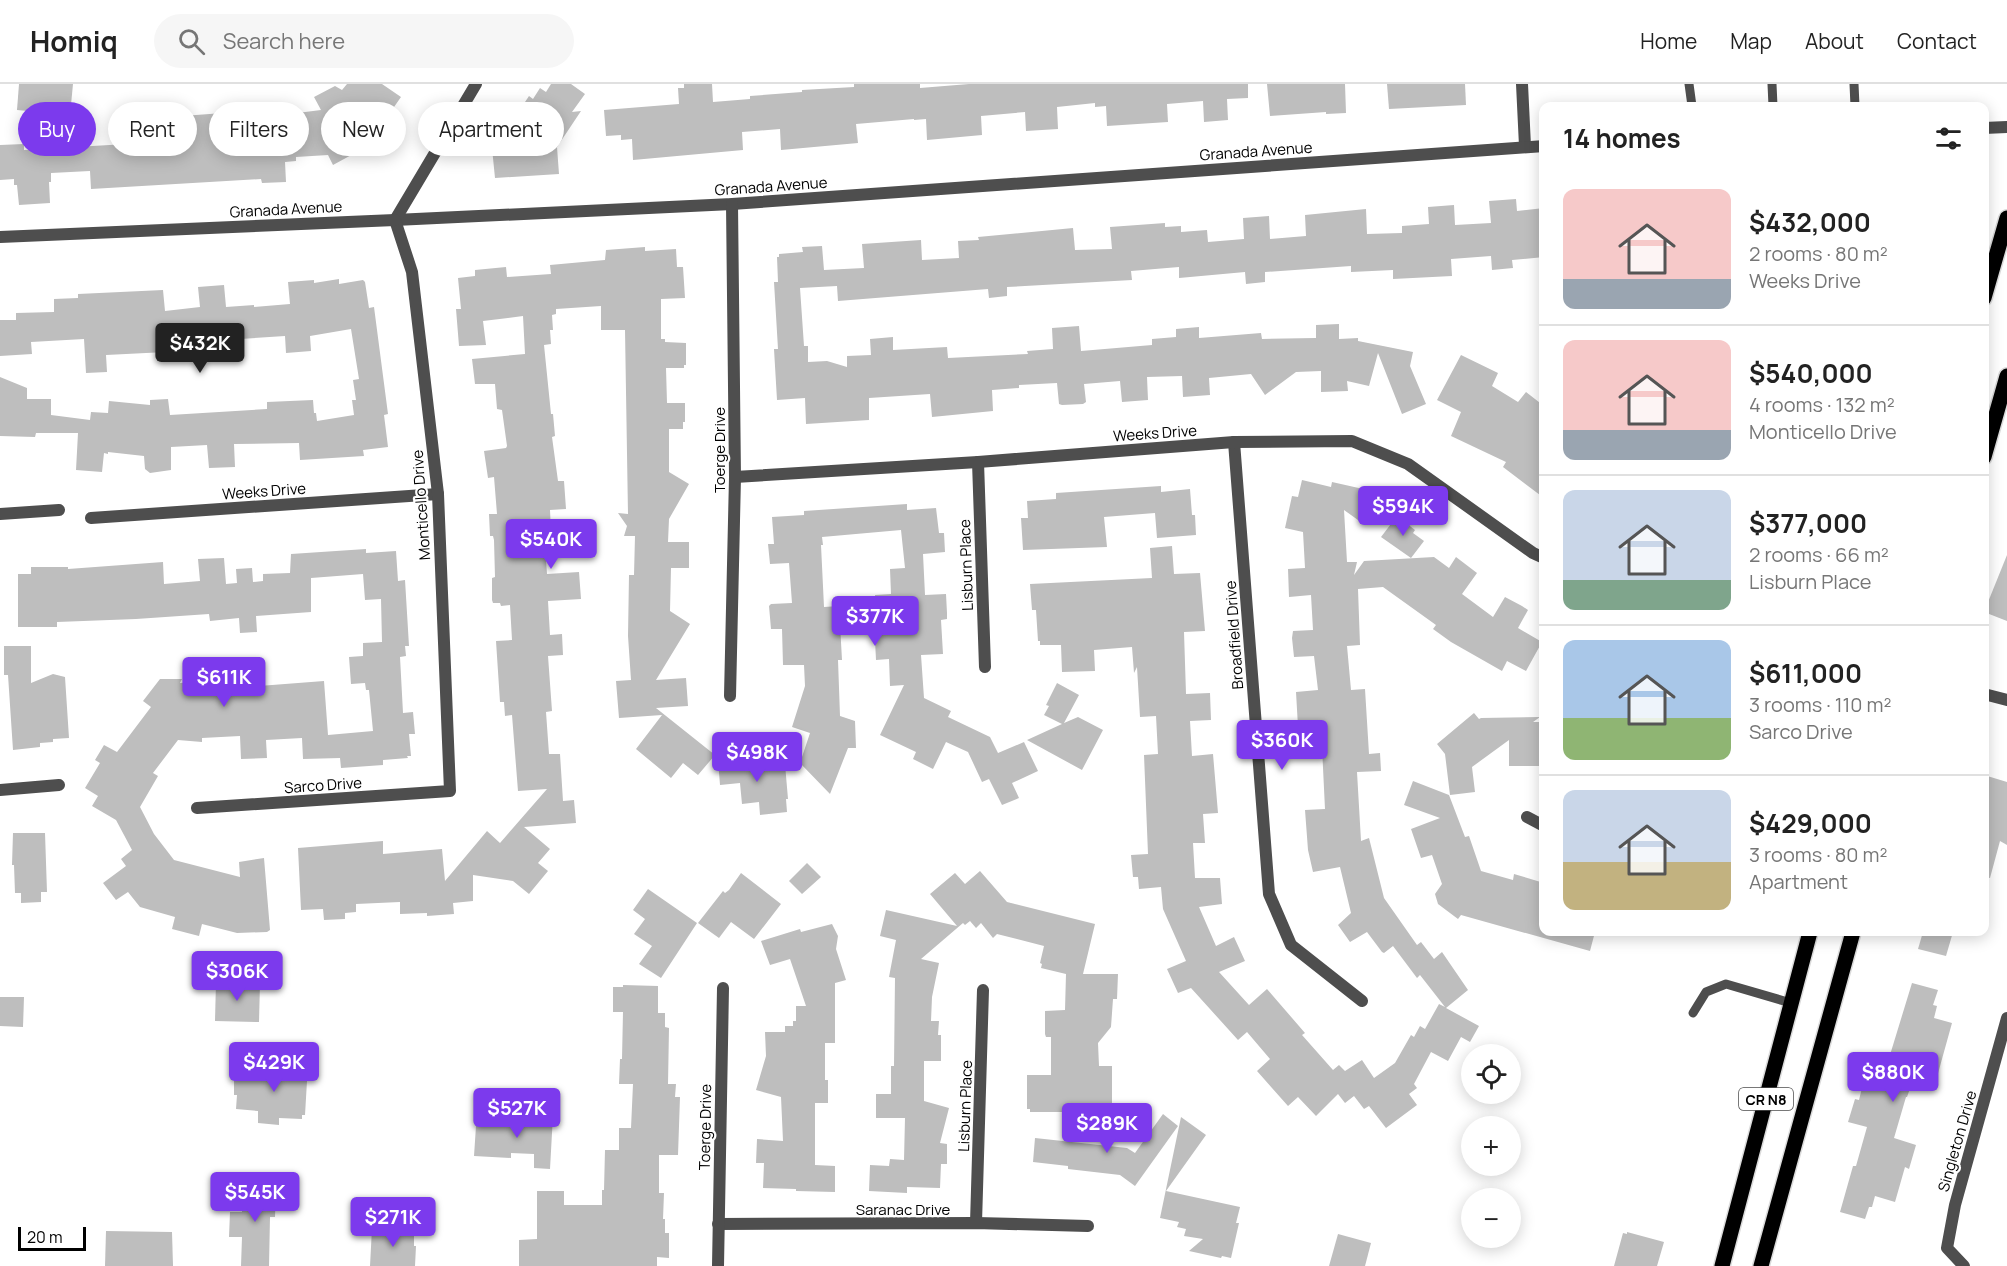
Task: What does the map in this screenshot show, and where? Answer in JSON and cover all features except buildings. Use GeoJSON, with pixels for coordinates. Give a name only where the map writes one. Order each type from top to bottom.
{"type":"FeatureCollection","features":[{"type":"Feature","properties":{"kind":"main road"},"geometry":{"type":"LineString","coordinates":[[1989,281],[2007,218]]}},
{"type":"Feature","properties":{"kind":"main road"},"geometry":{"type":"LineString","coordinates":[[1989,439],[2007,375]]}},
{"type":"Feature","properties":{"kind":"main road","name":"CR N8"},"geometry":{"type":"LineString","coordinates":[[1722,1266],[1809,936]]}},
{"type":"Feature","properties":{"kind":"main road","name":"CR N8"},"geometry":{"type":"LineString","coordinates":[[1761,1266],[1852,936]]}},
{"type":"Feature","properties":{"kind":"street"},"geometry":{"type":"LineString","coordinates":[[395,219],[476,84]]}},
{"type":"Feature","properties":{"kind":"street"},"geometry":{"type":"LineString","coordinates":[[1522,84],[1525,146]]}},
{"type":"Feature","properties":{"kind":"street"},"geometry":{"type":"LineString","coordinates":[[1989,128],[2007,127]]}},
{"type":"Feature","properties":{"kind":"street","name":"Granada Avenue"},"geometry":{"type":"LineString","coordinates":[[0,237],[732,204],[1539,146]]}},
{"type":"Feature","properties":{"kind":"street","name":"Toerge Drive"},"geometry":{"type":"LineString","coordinates":[[730,696],[735,477],[732,204]]}},
{"type":"Feature","properties":{"kind":"street","name":"Monticello Drive"},"geometry":{"type":"LineString","coordinates":[[395,219],[412,273],[438,494],[450,791]]}},
{"type":"Feature","properties":{"kind":"street","name":"Weeks Drive"},"geometry":{"type":"LineString","coordinates":[[735,477],[978,462],[1234,442],[1352,441],[1408,464],[1539,556]]}},
{"type":"Feature","properties":{"kind":"street","name":"Broadfield Drive"},"geometry":{"type":"LineString","coordinates":[[1234,442],[1269,894],[1291,945],[1362,1001]]}},
{"type":"Feature","properties":{"kind":"street","name":"Lisburn Place"},"geometry":{"type":"LineString","coordinates":[[978,462],[985,667]]}},
{"type":"Feature","properties":{"kind":"street","name":"Weeks Drive"},"geometry":{"type":"LineString","coordinates":[[91,518],[438,494]]}},
{"type":"Feature","properties":{"kind":"street"},"geometry":{"type":"LineString","coordinates":[[0,514],[59,510]]}},
{"type":"Feature","properties":{"kind":"street"},"geometry":{"type":"LineString","coordinates":[[1989,695],[2007,700]]}},
{"type":"Feature","properties":{"kind":"street"},"geometry":{"type":"LineString","coordinates":[[0,790],[59,785]]}},
{"type":"Feature","properties":{"kind":"street","name":"Sarco Drive"},"geometry":{"type":"LineString","coordinates":[[197,808],[450,791]]}},
{"type":"Feature","properties":{"kind":"street"},"geometry":{"type":"LineString","coordinates":[[1527,817],[1539,823]]}},
{"type":"Feature","properties":{"kind":"street","name":"Toerge Drive"},"geometry":{"type":"LineString","coordinates":[[718,1266],[723,988]]}},
{"type":"Feature","properties":{"kind":"street","name":"Lisburn Place"},"geometry":{"type":"LineString","coordinates":[[976,1223],[983,990]]}},
{"type":"Feature","properties":{"kind":"street","name":"Singleton Drive"},"geometry":{"type":"LineString","coordinates":[[1964,1266],[1947,1248],[1955,1205],[2007,1018]]}},
{"type":"Feature","properties":{"kind":"street","name":"Saranac Drive"},"geometry":{"type":"LineString","coordinates":[[718,1224],[976,1223],[1088,1226]]}},
{"type":"Feature","properties":{"kind":"lane"},"geometry":{"type":"LineString","coordinates":[[1689,84],[1691,102]]}},
{"type":"Feature","properties":{"kind":"lane"},"geometry":{"type":"LineString","coordinates":[[1772,84],[1773,102]]}},
{"type":"Feature","properties":{"kind":"lane"},"geometry":{"type":"LineString","coordinates":[[1854,84],[1855,102]]}},
{"type":"Feature","properties":{"kind":"lane"},"geometry":{"type":"LineString","coordinates":[[1694,1013],[1706,992],[1726,984],[1791,1003]]}}]}
